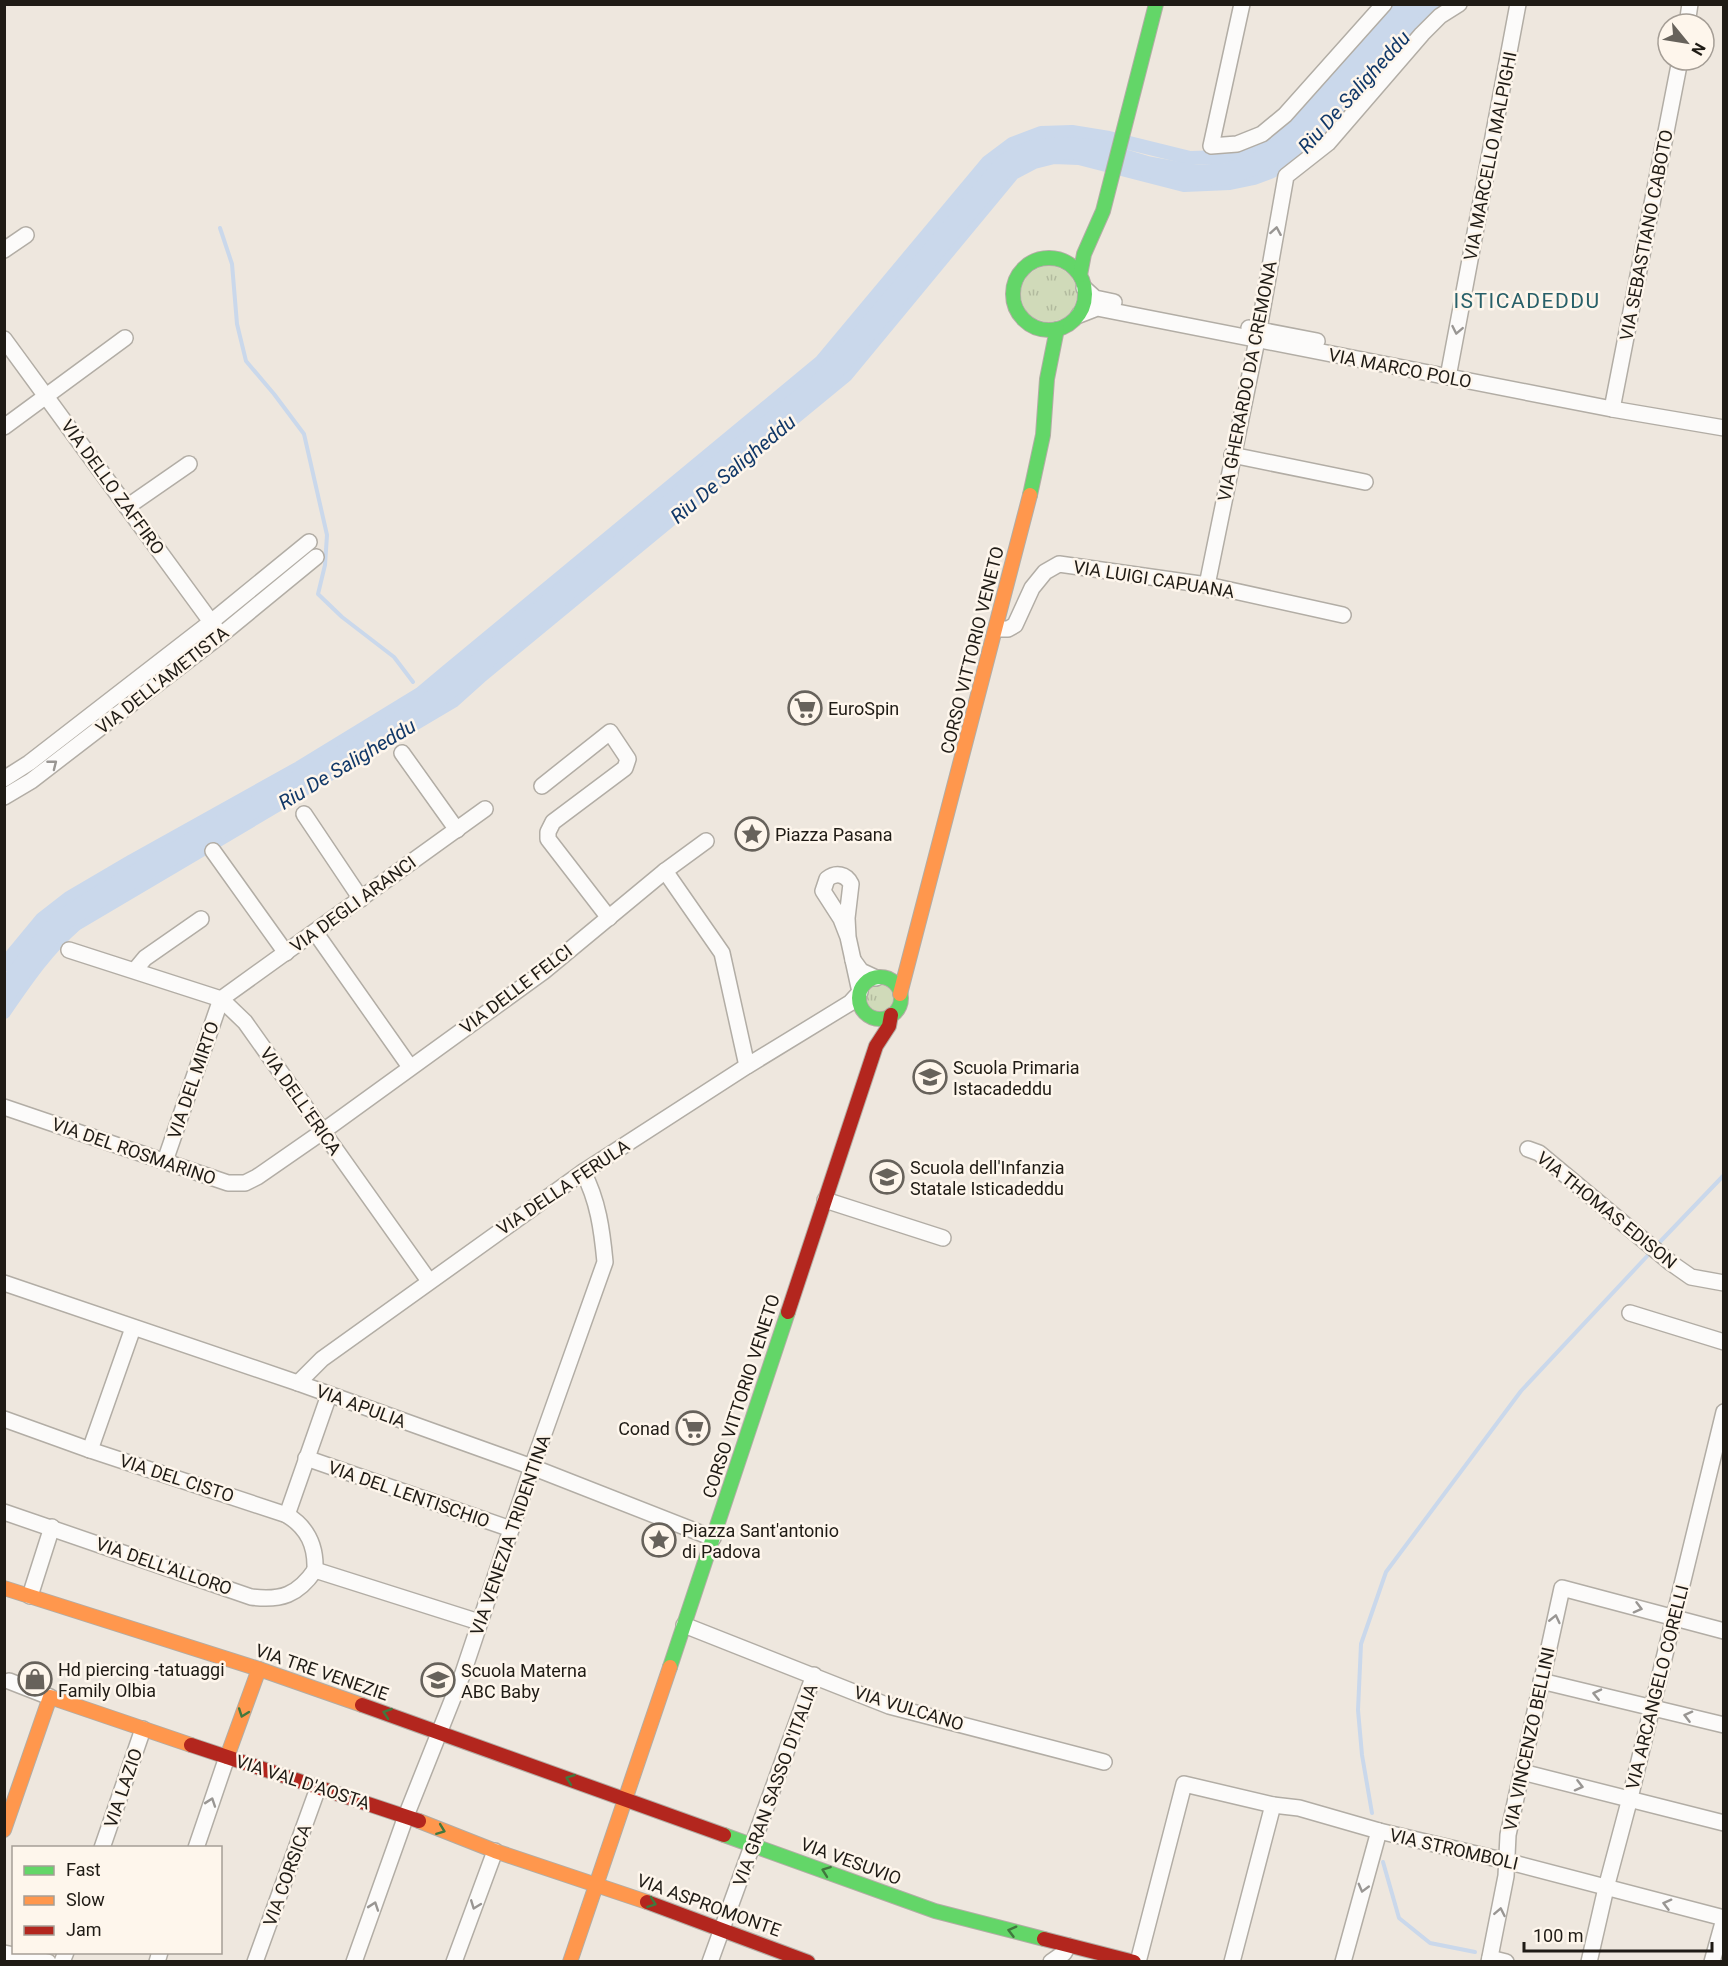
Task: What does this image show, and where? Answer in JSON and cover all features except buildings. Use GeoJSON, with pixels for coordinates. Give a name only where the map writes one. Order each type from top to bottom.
{"type":"FeatureCollection","features":[{"type":"Feature","properties":{"kind":"main road"},"geometry":{"type":"LineString","coordinates":[[1082,281],[1065,262],[1043,259],[1032,263],[1022,271],[1013,292],[1014,303],[1019,314],[1027,323],[1047,330],[1057,329],[1073,321],[1083,306],[1084,254],[1103,211],[1156,4]]}},
{"type":"Feature","properties":{"kind":"main road"},"geometry":{"type":"LineString","coordinates":[[1056,259],[1076,250],[1094,231]]}},
{"type":"Feature","properties":{"kind":"main road","name":"CORSO VITTORIO VENETO"},"geometry":{"type":"LineString","coordinates":[[1027,323],[1042,345],[1047,379]]}},
{"type":"Feature","properties":{"kind":"main road","name":"CORSO VITTORIO VENETO"},"geometry":{"type":"LineString","coordinates":[[900,994],[997,629],[1040,455],[1047,379],[1057,329]]}},
{"type":"Feature","properties":{"kind":"main road","name":"CORSO VITTORIO VENETO"},"geometry":{"type":"LineString","coordinates":[[880,978],[899,961],[917,926]]}},
{"type":"Feature","properties":{"kind":"main road"},"geometry":{"type":"LineString","coordinates":[[880,978],[894,983],[900,994],[900,1004],[891,1015],[883,1018],[867,1013],[859,1000],[860,992],[865,984],[880,978]]}},
{"type":"Feature","properties":{"kind":"main road","name":"CORSO VITTORIO VENETO"},"geometry":{"type":"LineString","coordinates":[[867,1013],[876,1026],[876,1046]]}},
{"type":"Feature","properties":{"kind":"main road","name":"CORSO VITTORIO VENETO"},"geometry":{"type":"LineString","coordinates":[[570,1962],[876,1046],[890,1026],[891,1015]]}},
{"type":"Feature","properties":{"kind":"main road","name":"VIA TRE VENEZIE"},"geometry":{"type":"LineString","coordinates":[[4,1588],[259,1669],[439,1731],[625,1799]]}},
{"type":"Feature","properties":{"kind":"main road"},"geometry":{"type":"LineString","coordinates":[[227,1756],[259,1669]]}},
{"type":"Feature","properties":{"kind":"main road"},"geometry":{"type":"LineString","coordinates":[[4,1830],[50,1696]]}},
{"type":"Feature","properties":{"kind":"main road","name":"VIA VAL D'AOSTA"},"geometry":{"type":"LineString","coordinates":[[50,1696],[406,1816],[495,1851],[596,1884]]}},
{"type":"Feature","properties":{"kind":"main road","name":"VIA VESUVIO"},"geometry":{"type":"LineString","coordinates":[[625,1799],[935,1911],[1136,1962]]}},
{"type":"Feature","properties":{"kind":"main road","name":"VIA ASPROMONTE"},"geometry":{"type":"LineString","coordinates":[[596,1884],[722,1928],[808,1962]]}},
{"type":"Feature","properties":{"kind":"street"},"geometry":{"type":"LineString","coordinates":[[1242,4],[1211,146],[1222,147],[1262,134],[1286,115],[1384,4]]}},
{"type":"Feature","properties":{"kind":"street","name":"VIA GHERARDO DA CREMONA"},"geometry":{"type":"LineString","coordinates":[[1206,585],[1258,335],[1286,176],[1328,143],[1422,34],[1440,16],[1459,4]]}},
{"type":"Feature","properties":{"kind":"street","name":"VIA MARCELLO MALPIGHI"},"geometry":{"type":"LineString","coordinates":[[1449,373],[1518,4]]}},
{"type":"Feature","properties":{"kind":"street","name":"VIA SEBASTIANO CABOTO"},"geometry":{"type":"LineString","coordinates":[[1613,405],[1678,72]]}},
{"type":"Feature","properties":{"kind":"street"},"geometry":{"type":"LineString","coordinates":[[4,250],[26,234]]}},
{"type":"Feature","properties":{"kind":"street","name":"VIA MARCO POLO"},"geometry":{"type":"LineString","coordinates":[[1082,281],[1095,298],[1258,335],[1724,428]]}},
{"type":"Feature","properties":{"kind":"street","name":"VIA MARCO POLO"},"geometry":{"type":"LineString","coordinates":[[1078,315],[1097,308],[1258,335]]}},
{"type":"Feature","properties":{"kind":"street"},"geometry":{"type":"LineString","coordinates":[[4,427],[125,338]]}},
{"type":"Feature","properties":{"kind":"street","name":"VIA DELLO ZAFFIRO"},"geometry":{"type":"LineString","coordinates":[[4,339],[221,635]]}},
{"type":"Feature","properties":{"kind":"street","name":"VIA MARCO POLO"},"geometry":{"type":"LineString","coordinates":[[1613,405],[1724,418]]}},
{"type":"Feature","properties":{"kind":"street"},"geometry":{"type":"LineString","coordinates":[[1232,455],[1365,482]]}},
{"type":"Feature","properties":{"kind":"street"},"geometry":{"type":"LineString","coordinates":[[128,507],[189,464]]}},
{"type":"Feature","properties":{"kind":"street","name":"VIA DELL'AMETISTA"},"geometry":{"type":"LineString","coordinates":[[4,779],[29,763],[211,622],[309,542]]}},
{"type":"Feature","properties":{"kind":"street","name":"VIA DELL'AMETISTA"},"geometry":{"type":"LineString","coordinates":[[4,798],[31,781],[221,635],[316,557]]}},
{"type":"Feature","properties":{"kind":"street","name":"VIA LUIGI CAPUANA"},"geometry":{"type":"LineString","coordinates":[[997,629],[1008,629],[1015,625],[1032,588],[1045,572],[1059,564],[1206,585],[1343,615]]}},
{"type":"Feature","properties":{"kind":"street"},"geometry":{"type":"LineString","coordinates":[[542,786],[610,732],[628,759],[625,768],[554,822],[548,832],[548,839],[562,859],[609,918]]}},
{"type":"Feature","properties":{"kind":"street"},"geometry":{"type":"LineString","coordinates":[[402,753],[457,830]]}},
{"type":"Feature","properties":{"kind":"street","name":"VIA DEGLI ARANCI"},"geometry":{"type":"LineString","coordinates":[[221,999],[485,809]]}},
{"type":"Feature","properties":{"kind":"street"},"geometry":{"type":"LineString","coordinates":[[304,814],[361,898]]}},
{"type":"Feature","properties":{"kind":"street","name":"VIA DELLE FELCI"},"geometry":{"type":"LineString","coordinates":[[322,1132],[543,972],[665,871],[706,841]]}},
{"type":"Feature","properties":{"kind":"street"},"geometry":{"type":"LineString","coordinates":[[213,851],[286,953]]}},
{"type":"Feature","properties":{"kind":"street"},"geometry":{"type":"LineString","coordinates":[[665,871],[722,953],[747,1066]]}},
{"type":"Feature","properties":{"kind":"street"},"geometry":{"type":"LineString","coordinates":[[848,937],[847,918],[851,884],[845,876],[835,875],[827,879],[823,887],[825,896],[841,919],[848,937],[860,992]]}},
{"type":"Feature","properties":{"kind":"street"},"geometry":{"type":"LineString","coordinates":[[831,902],[840,903],[849,898]]}},
{"type":"Feature","properties":{"kind":"street"},"geometry":{"type":"LineString","coordinates":[[135,970],[145,958],[201,919]]}},
{"type":"Feature","properties":{"kind":"street"},"geometry":{"type":"LineString","coordinates":[[315,932],[410,1067]]}},
{"type":"Feature","properties":{"kind":"street","name":"VIA DELL'ERICA"},"geometry":{"type":"LineString","coordinates":[[69,950],[221,999],[245,1022],[429,1281]]}},
{"type":"Feature","properties":{"kind":"street"},"geometry":{"type":"LineString","coordinates":[[853,960],[861,971],[880,978]]}},
{"type":"Feature","properties":{"kind":"street","name":"VIA DELLA FERULA"},"geometry":{"type":"LineString","coordinates":[[298,1383],[322,1359],[583,1172],[747,1066],[842,1010],[860,992]]}},
{"type":"Feature","properties":{"kind":"street","name":"VIA DEL MIRTO"},"geometry":{"type":"LineString","coordinates":[[165,1161],[221,999]]}},
{"type":"Feature","properties":{"kind":"street","name":"VIA DELLA FERULA"},"geometry":{"type":"LineString","coordinates":[[842,1010],[867,1013]]}},
{"type":"Feature","properties":{"kind":"street","name":"VIA DEL ROSMARINO"},"geometry":{"type":"LineString","coordinates":[[4,1107],[228,1183],[245,1183],[257,1177],[322,1132]]}},
{"type":"Feature","properties":{"kind":"street","name":"VIA THOMAS EDISON"},"geometry":{"type":"LineString","coordinates":[[1528,1149],[1539,1153],[1691,1277],[1722,1282]]}},
{"type":"Feature","properties":{"kind":"street","name":"VIA VENEZIA TRIDENTINA"},"geometry":{"type":"LineString","coordinates":[[354,1962],[406,1816],[462,1673],[605,1262],[603,1235],[593,1190],[583,1172]]}},
{"type":"Feature","properties":{"kind":"street"},"geometry":{"type":"LineString","coordinates":[[825,1200],[943,1238]]}},
{"type":"Feature","properties":{"kind":"street","name":"VIA APULIA"},"geometry":{"type":"LineString","coordinates":[[4,1283],[298,1383],[532,1467],[713,1538]]}},
{"type":"Feature","properties":{"kind":"street"},"geometry":{"type":"LineString","coordinates":[[1629,1313],[1724,1342]]}},
{"type":"Feature","properties":{"kind":"street"},"geometry":{"type":"LineString","coordinates":[[90,1450],[133,1328]]}},
{"type":"Feature","properties":{"kind":"street"},"geometry":{"type":"LineString","coordinates":[[287,1515],[329,1395]]}},
{"type":"Feature","properties":{"kind":"street","name":"VIA ARCANGELO CORELLI"},"geometry":{"type":"LineString","coordinates":[[1589,1962],[1674,1618],[1718,1466],[1724,1412]]}},
{"type":"Feature","properties":{"kind":"street","name":"VIA DEL CISTO"},"geometry":{"type":"LineString","coordinates":[[4,1419],[287,1515],[299,1522],[309,1538],[315,1556],[315,1570]]}},
{"type":"Feature","properties":{"kind":"street","name":"VIA DEL LENTISCHIO"},"geometry":{"type":"LineString","coordinates":[[306,1458],[511,1529]]}},
{"type":"Feature","properties":{"kind":"street","name":"VIA DELL'ALLORO"},"geometry":{"type":"LineString","coordinates":[[4,1512],[251,1597],[269,1600],[285,1596],[307,1582],[315,1570]]}},
{"type":"Feature","properties":{"kind":"street"},"geometry":{"type":"LineString","coordinates":[[30,1596],[52,1527]]}},
{"type":"Feature","properties":{"kind":"street"},"geometry":{"type":"LineString","coordinates":[[315,1570],[479,1622]]}},
{"type":"Feature","properties":{"kind":"street","name":"VIA VINCENZO BELLINI"},"geometry":{"type":"LineString","coordinates":[[1490,1960],[1506,1876],[1508,1835],[1562,1588],[1674,1618]]}},
{"type":"Feature","properties":{"kind":"street"},"geometry":{"type":"LineString","coordinates":[[1674,1618],[1724,1631]]}},
{"type":"Feature","properties":{"kind":"street","name":"VIA VULCANO"},"geometry":{"type":"LineString","coordinates":[[684,1625],[889,1706],[1104,1762]]}},
{"type":"Feature","properties":{"kind":"street","name":"VIA GRAN SASSO D'ITALIA"},"geometry":{"type":"LineString","coordinates":[[710,1962],[814,1675]]}},
{"type":"Feature","properties":{"kind":"street","name":"VIA VAL D'AOSTA"},"geometry":{"type":"LineString","coordinates":[[9,1681],[50,1696]]}},
{"type":"Feature","properties":{"kind":"street"},"geometry":{"type":"LineString","coordinates":[[1541,1681],[1724,1725]]}},
{"type":"Feature","properties":{"kind":"street","name":"VIA LAZIO"},"geometry":{"type":"LineString","coordinates":[[103,1846],[143,1729]]}},
{"type":"Feature","properties":{"kind":"street"},"geometry":{"type":"LineString","coordinates":[[197,1846],[227,1756]]}},
{"type":"Feature","properties":{"kind":"street"},"geometry":{"type":"LineString","coordinates":[[1522,1772],[1724,1823]]}},
{"type":"Feature","properties":{"kind":"street","name":"VIA STROMBOLI"},"geometry":{"type":"LineString","coordinates":[[1136,1962],[1184,1784],[1273,1805],[1299,1808],[1379,1831],[1506,1861],[1724,1918]]}},
{"type":"Feature","properties":{"kind":"street","name":"VIA CORSICA"},"geometry":{"type":"LineString","coordinates":[[255,1962],[318,1788]]}},
{"type":"Feature","properties":{"kind":"street"},"geometry":{"type":"LineString","coordinates":[[1232,1962],[1273,1805]]}},
{"type":"Feature","properties":{"kind":"street"},"geometry":{"type":"LineString","coordinates":[[1343,1962],[1379,1831]]}},
{"type":"Feature","properties":{"kind":"street"},"geometry":{"type":"LineString","coordinates":[[454,1962],[495,1851]]}},
{"type":"Feature","properties":{"kind":"street"},"geometry":{"type":"LineString","coordinates":[[1712,1962],[1724,1918]]}},
{"type":"Feature","properties":{"kind":"street"},"geometry":{"type":"LineString","coordinates":[[1051,1962],[1064,1953],[1068,1946]]}},
{"type":"Feature","properties":{"kind":"street"},"geometry":{"type":"LineString","coordinates":[[4,1953],[48,1962]]}},
{"type":"Feature","properties":{"kind":"street"},"geometry":{"type":"LineString","coordinates":[[1490,1960],[1506,1962]]}},
{"type":"Feature","properties":{"kind":"green space"},"geometry":{"type":"Polygon","coordinates":[[[1049,266],[1064,271],[1072,279],[1077,294],[1072,309],[1064,317],[1049,322],[1034,317],[1026,309],[1021,294],[1026,279],[1034,271],[1049,266]]]}},
{"type":"Feature","properties":{"kind":"green space"},"geometry":{"type":"Polygon","coordinates":[[[880,985],[889,989],[893,998],[889,1007],[880,1011],[871,1007],[867,998],[871,989],[880,985]]]}},
{"type":"Feature","properties":{"kind":"waterway","name":"Riu De Saligheddu"},"geometry":{"type":"LineString","coordinates":[[4,965],[42,919],[69,898],[299,768],[420,694],[821,362],[988,162],[1012,144],[1041,133],[1072,132],[1109,138],[1190,158],[1223,157],[1255,146],[1280,133],[1308,106],[1393,4]]}},
{"type":"Feature","properties":{"kind":"waterway","name":"Riu De Saligheddu"},"geometry":{"type":"LineString","coordinates":[[4,994],[30,958],[63,920],[418,712],[819,385],[840,363],[1006,164],[1033,151],[1060,148],[1090,150],[1147,167],[1196,176],[1227,174],[1256,164],[1296,137],[1416,4]]}},
{"type":"Feature","properties":{"kind":"waterway","name":"Riu De Saligheddu"},"geometry":{"type":"LineString","coordinates":[[4,1012],[46,954],[76,924],[453,701],[846,375],[1013,173],[1034,162],[1054,157],[1079,158],[1184,185],[1230,183],[1270,172],[1293,160],[1323,133],[1423,16],[1439,4]]}},
{"type":"Feature","properties":{"kind":"waterway"},"geometry":{"type":"LineString","coordinates":[[220,228],[232,264],[237,324],[246,361],[304,434],[327,535],[325,565],[318,594],[342,617],[394,657],[413,682]]}},
{"type":"Feature","properties":{"kind":"waterway","name":"Riu De Saligheddu"},"geometry":{"type":"LineString","coordinates":[[418,712],[419,704]]}},
{"type":"Feature","properties":{"kind":"waterway"},"geometry":{"type":"LineString","coordinates":[[1656,1246],[1724,1175]]}},
{"type":"Feature","properties":{"kind":"waterway"},"geometry":{"type":"LineString","coordinates":[[1372,1813],[1362,1755],[1358,1710],[1361,1644],[1386,1572],[1521,1391],[1651,1252]]}},
{"type":"Feature","properties":{"kind":"waterway"},"geometry":{"type":"LineString","coordinates":[[1383,1862],[1399,1918],[1430,1943],[1475,1952]]}},
{"type":"Feature","properties":{"kind":"traffic: fast"},"geometry":{"type":"LineString","coordinates":[[1080,275],[1084,254],[1103,211],[1156,4]]}},
{"type":"Feature","properties":{"kind":"traffic: fast"},"geometry":{"type":"LineString","coordinates":[[1049,258],[1069,264],[1079,274],[1085,294],[1079,314],[1069,324],[1049,330],[1029,324],[1019,314],[1013,294],[1019,274],[1029,264],[1049,258]]}},
{"type":"Feature","properties":{"kind":"traffic: fast"},"geometry":{"type":"LineString","coordinates":[[1030,495],[1043,435],[1047,379],[1057,329]]}},
{"type":"Feature","properties":{"kind":"traffic: fast"},"geometry":{"type":"LineString","coordinates":[[880,977],[895,983],[901,998],[895,1013],[880,1019],[865,1013],[859,998],[865,983],[880,977]]}},
{"type":"Feature","properties":{"kind":"traffic: fast"},"geometry":{"type":"LineString","coordinates":[[670,1667],[788,1312]]}},
{"type":"Feature","properties":{"kind":"traffic: fast"},"geometry":{"type":"LineString","coordinates":[[724,1835],[935,1911],[1044,1939]]}},
{"type":"Feature","properties":{"kind":"traffic: slow"},"geometry":{"type":"LineString","coordinates":[[900,994],[1030,495]]}},
{"type":"Feature","properties":{"kind":"traffic: slow"},"geometry":{"type":"LineString","coordinates":[[4,1588],[259,1669],[362,1705]]}},
{"type":"Feature","properties":{"kind":"traffic: slow"},"geometry":{"type":"LineString","coordinates":[[570,1962],[670,1667]]}},
{"type":"Feature","properties":{"kind":"traffic: slow"},"geometry":{"type":"LineString","coordinates":[[227,1757],[259,1669]]}},
{"type":"Feature","properties":{"kind":"traffic: slow"},"geometry":{"type":"LineString","coordinates":[[4,1830],[50,1697],[191,1745]]}},
{"type":"Feature","properties":{"kind":"traffic: slow"},"geometry":{"type":"LineString","coordinates":[[419,1821],[495,1851],[647,1902]]}},
{"type":"Feature","properties":{"kind":"traffic: jam"},"geometry":{"type":"LineString","coordinates":[[788,1312],[876,1046],[889,1026],[891,1015]]}},
{"type":"Feature","properties":{"kind":"traffic: jam"},"geometry":{"type":"LineString","coordinates":[[362,1705],[724,1835]]}},
{"type":"Feature","properties":{"kind":"traffic: jam"},"geometry":{"type":"LineString","coordinates":[[191,1745],[419,1821]]}},
{"type":"Feature","properties":{"kind":"traffic: jam"},"geometry":{"type":"LineString","coordinates":[[647,1902],[808,1962]]}},
{"type":"Feature","properties":{"kind":"traffic: jam"},"geometry":{"type":"LineString","coordinates":[[1044,1939],[1134,1962]]}},
{"type":"Feature","properties":{"kind":"place","name":"EuroSpin"},"geometry":{"type":"Point","coordinates":[805,708]}},
{"type":"Feature","properties":{"kind":"place","name":"Piazza Pasana"},"geometry":{"type":"Point","coordinates":[752,834]}},
{"type":"Feature","properties":{"kind":"place","name":"Scuola Primaria Istacadeddu"},"geometry":{"type":"Point","coordinates":[930,1077]}},
{"type":"Feature","properties":{"kind":"place","name":"Scuola dell'Infanzia Statale Isticadeddu"},"geometry":{"type":"Point","coordinates":[887,1177]}},
{"type":"Feature","properties":{"kind":"place","name":"Conad"},"geometry":{"type":"Point","coordinates":[693,1428]}},
{"type":"Feature","properties":{"kind":"place","name":"Piazza Sant'antonio di Padova"},"geometry":{"type":"Point","coordinates":[659,1540]}},
{"type":"Feature","properties":{"kind":"place","name":"Hd piercing -tatuaggi Family Olbia"},"geometry":{"type":"Point","coordinates":[35,1679]}},
{"type":"Feature","properties":{"kind":"place","name":"Scuola Materna ABC Baby"},"geometry":{"type":"Point","coordinates":[438,1680]}},
{"type":"Feature","properties":{"kind":"district","name":"ISTICADEDDU"},"geometry":{"type":"Point","coordinates":[1527,301]}}]}
